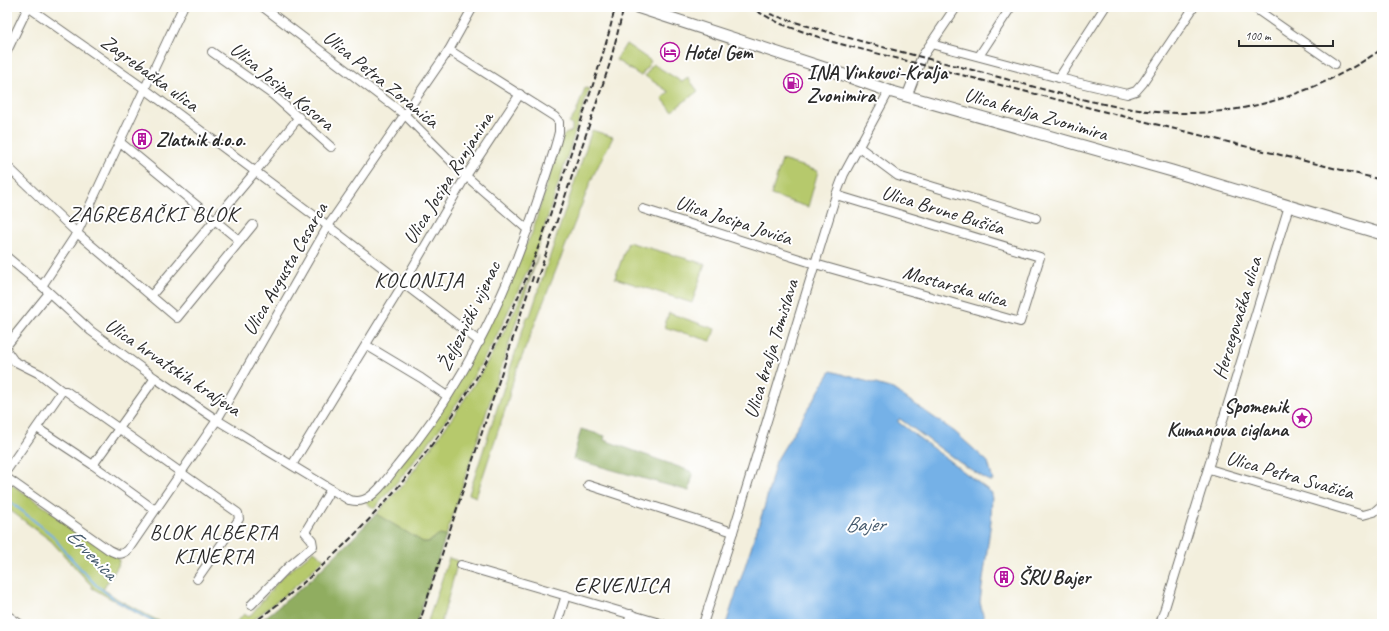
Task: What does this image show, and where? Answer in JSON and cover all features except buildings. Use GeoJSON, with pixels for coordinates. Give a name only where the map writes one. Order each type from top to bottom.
{"type":"FeatureCollection","features":[{"type":"Feature","properties":{"kind":"main road","name":"Ulica kralja Zvonimira"},"geometry":{"type":"LineString","coordinates":[[637,7],[824,68],[889,91],[1382,234]]}},
{"type":"Feature","properties":{"kind":"street"},"geometry":{"type":"LineString","coordinates":[[7,51],[28,7]]}},
{"type":"Feature","properties":{"kind":"street","name":"Zagrebačka ulica"},"geometry":{"type":"LineString","coordinates":[[28,7],[145,89],[480,342]]}},
{"type":"Feature","properties":{"kind":"street"},"geometry":{"type":"LineString","coordinates":[[42,286],[77,233],[184,7]]}},
{"type":"Feature","properties":{"kind":"street","name":"Ulica Petra Zoranića"},"geometry":{"type":"LineString","coordinates":[[263,7],[405,115],[466,176],[528,230]]}},
{"type":"Feature","properties":{"kind":"street","name":"Ulica Augusta Cesarca"},"geometry":{"type":"LineString","coordinates":[[7,478],[109,550],[124,554],[128,550],[217,420],[328,226],[449,50],[473,7]]}},
{"type":"Feature","properties":{"kind":"street"},"geometry":{"type":"LineString","coordinates":[[907,96],[921,61],[956,7]]}},
{"type":"Feature","properties":{"kind":"street"},"geometry":{"type":"LineString","coordinates":[[979,56],[1010,7]]}},
{"type":"Feature","properties":{"kind":"street"},"geometry":{"type":"LineString","coordinates":[[1059,78],[1105,7]]}},
{"type":"Feature","properties":{"kind":"street"},"geometry":{"type":"LineString","coordinates":[[932,44],[1059,78],[1127,94],[1136,91],[1143,83],[1194,7]]}},
{"type":"Feature","properties":{"kind":"street"},"geometry":{"type":"LineString","coordinates":[[1253,7],[1335,64]]}},
{"type":"Feature","properties":{"kind":"street"},"geometry":{"type":"LineString","coordinates":[[449,50],[520,94]]}},
{"type":"Feature","properties":{"kind":"street","name":"Ulica Josipa Kosora"},"geometry":{"type":"LineString","coordinates":[[212,52],[273,95],[331,146]]}},
{"type":"Feature","properties":{"kind":"street","name":"Ulica kralja Tomislava"},"geometry":{"type":"LineString","coordinates":[[703,624],[733,532],[836,195],[844,174],[889,91]]}},
{"type":"Feature","properties":{"kind":"street","name":"Željeznički vijenac"},"geometry":{"type":"LineString","coordinates":[[363,500],[369,497],[380,486],[411,450],[447,396],[480,342],[528,230],[557,140],[559,122],[555,117],[520,94]]}},
{"type":"Feature","properties":{"kind":"street","name":"Ulica Josipa Runjanina"},"geometry":{"type":"LineString","coordinates":[[292,465],[403,284],[466,176],[520,94]]}},
{"type":"Feature","properties":{"kind":"street"},"geometry":{"type":"LineString","coordinates":[[150,296],[255,172],[299,117]]}},
{"type":"Feature","properties":{"kind":"street"},"geometry":{"type":"LineString","coordinates":[[120,142],[240,241]]}},
{"type":"Feature","properties":{"kind":"street"},"geometry":{"type":"LineString","coordinates":[[859,148],[898,176],[1036,218]]}},
{"type":"Feature","properties":{"kind":"street"},"geometry":{"type":"LineString","coordinates":[[7,166],[77,233],[177,318],[253,225]]}},
{"type":"Feature","properties":{"kind":"street","name":"Ulica Brune Bušića"},"geometry":{"type":"LineString","coordinates":[[836,195],[1040,257]]}},
{"type":"Feature","properties":{"kind":"street","name":"Hercegovačka ulica"},"geometry":{"type":"LineString","coordinates":[[1160,624],[1289,206]]}},
{"type":"Feature","properties":{"kind":"street","name":"Ulica Josipa Jovića"},"geometry":{"type":"LineString","coordinates":[[643,209],[815,264]]}},
{"type":"Feature","properties":{"kind":"street","name":"Ulica hrvatskih kraljeva"},"geometry":{"type":"LineString","coordinates":[[7,257],[42,286],[91,332],[155,378],[217,420],[348,500],[363,500]]}},
{"type":"Feature","properties":{"kind":"street","name":"Mostarska ulica"},"geometry":{"type":"LineString","coordinates":[[815,264],[1020,322],[1040,257]]}},
{"type":"Feature","properties":{"kind":"street"},"geometry":{"type":"LineString","coordinates":[[7,345],[49,294]]}},
{"type":"Feature","properties":{"kind":"street"},"geometry":{"type":"LineString","coordinates":[[366,345],[421,378],[447,396]]}},
{"type":"Feature","properties":{"kind":"street"},"geometry":{"type":"LineString","coordinates":[[7,351],[14,360],[40,374],[62,391],[66,391],[238,513],[239,519],[197,579]]}},
{"type":"Feature","properties":{"kind":"street"},"geometry":{"type":"LineString","coordinates":[[93,464],[155,378]]}},
{"type":"Feature","properties":{"kind":"street"},"geometry":{"type":"LineString","coordinates":[[7,470],[62,391]]}},
{"type":"Feature","properties":{"kind":"street"},"geometry":{"type":"LineString","coordinates":[[37,428],[93,464],[155,510]]}},
{"type":"Feature","properties":{"kind":"street","name":"Ulica Petra Svačića"},"geometry":{"type":"LineString","coordinates":[[1209,469],[1362,515],[1374,512],[1382,505]]}},
{"type":"Feature","properties":{"kind":"street"},"geometry":{"type":"LineString","coordinates":[[588,485],[733,532]]}},
{"type":"Feature","properties":{"kind":"street"},"geometry":{"type":"LineString","coordinates":[[251,605],[288,567],[313,546],[312,540],[306,532],[331,489]]}},
{"type":"Feature","properties":{"kind":"street"},"geometry":{"type":"LineString","coordinates":[[461,565],[663,624]]}},
{"type":"Feature","properties":{"kind":"street"},"geometry":{"type":"LineString","coordinates":[[558,624],[566,595]]}},
{"type":"Feature","properties":{"kind":"street"},"geometry":{"type":"LineString","coordinates":[[628,624],[631,614]]}},
{"type":"Feature","properties":{"kind":"street"},"geometry":{"type":"LineString","coordinates":[[7,615],[20,624]]}},
{"type":"Feature","properties":{"kind":"green space"},"geometry":{"type":"Polygon","coordinates":[[[626,44],[651,61],[641,76],[616,60],[626,44]]]}},
{"type":"Feature","properties":{"kind":"green space"},"geometry":{"type":"Polygon","coordinates":[[[653,64],[682,82],[688,78],[698,91],[672,111],[662,98],[669,92],[645,76],[653,64]]]}},
{"type":"Feature","properties":{"kind":"green space"},"geometry":{"type":"Polygon","coordinates":[[[585,88],[589,89],[540,241],[530,266],[494,341],[465,391],[443,424],[409,468],[374,509],[366,502],[451,396],[532,233],[560,140],[565,134],[572,131],[572,125],[569,123],[576,113],[585,88]]]}},
{"type":"Feature","properties":{"kind":"green space"},"geometry":{"type":"Polygon","coordinates":[[[592,130],[613,137],[593,176],[514,377],[507,404],[476,497],[469,494],[527,317],[530,316],[592,130]]]}},
{"type":"Feature","properties":{"kind":"green space"},"geometry":{"type":"Polygon","coordinates":[[[782,160],[818,171],[808,207],[771,195],[782,160]]]}},
{"type":"Feature","properties":{"kind":"green space"},"geometry":{"type":"Polygon","coordinates":[[[628,242],[705,264],[692,303],[615,278],[628,242]]]}},
{"type":"Feature","properties":{"kind":"green space"},"geometry":{"type":"Polygon","coordinates":[[[538,255],[446,536],[438,535],[429,542],[423,542],[376,514],[408,478],[428,452],[482,372],[512,315],[538,255]]]}},
{"type":"Feature","properties":{"kind":"green space"},"geometry":{"type":"Polygon","coordinates":[[[669,313],[715,329],[711,341],[664,327],[669,313]]]}},
{"type":"Feature","properties":{"kind":"green space"},"geometry":{"type":"Polygon","coordinates":[[[581,429],[605,436],[604,440],[690,471],[693,474],[689,491],[573,459],[581,429]]]}},
{"type":"Feature","properties":{"kind":"green space"},"geometry":{"type":"Polygon","coordinates":[[[7,481],[118,558],[118,566],[103,589],[119,600],[164,624],[156,624],[92,588],[92,586],[51,541],[7,508],[7,481]]]}},
{"type":"Feature","properties":{"kind":"green space"},"geometry":{"type":"Polygon","coordinates":[[[376,514],[423,542],[429,542],[438,535],[446,536],[416,624],[257,624],[304,586],[376,514]]]}},
{"type":"Feature","properties":{"kind":"green space"},"geometry":{"type":"Polygon","coordinates":[[[314,551],[324,559],[297,585],[248,624],[234,624],[244,614],[249,617],[283,576],[314,551]]]}},
{"type":"Feature","properties":{"kind":"green space"},"geometry":{"type":"Polygon","coordinates":[[[449,558],[458,561],[441,624],[427,624],[449,558]]]}},
{"type":"Feature","properties":{"kind":"water","name":"Bajer"},"geometry":{"type":"Polygon","coordinates":[[[831,371],[893,389],[955,432],[988,462],[993,481],[989,481],[959,462],[900,419],[898,420],[898,422],[992,493],[991,521],[980,602],[985,624],[726,624],[765,505],[776,461],[831,371]]]}},
{"type":"Feature","properties":{"kind":"waterway","name":"Ervenica"},"geometry":{"type":"LineString","coordinates":[[7,499],[52,535],[67,554],[96,585],[117,601],[159,624]]}},
{"type":"Feature","properties":{"kind":"railway"},"geometry":{"type":"LineString","coordinates":[[252,624],[289,595],[360,529],[424,454],[453,415],[479,374],[513,309],[533,261],[560,187],[607,40],[615,7]]}},
{"type":"Feature","properties":{"kind":"railway"},"geometry":{"type":"LineString","coordinates":[[536,283],[610,63],[624,7]]}},
{"type":"Feature","properties":{"kind":"railway"},"geometry":{"type":"LineString","coordinates":[[749,7],[781,24],[833,42],[1094,109],[1382,180]]}},
{"type":"Feature","properties":{"kind":"railway"},"geometry":{"type":"LineString","coordinates":[[770,14],[848,38],[1079,99],[1119,107],[1172,113],[1204,113],[1266,103],[1326,81],[1382,49]]}},
{"type":"Feature","properties":{"kind":"railway"},"geometry":{"type":"LineString","coordinates":[[419,624],[534,274]]}},
{"type":"Feature","properties":{"kind":"place","name":"Hotel Gem"},"geometry":{"type":"Point","coordinates":[670,52]}},
{"type":"Feature","properties":{"kind":"place","name":"INA Vinkovci-Kralja Zvonimira"},"geometry":{"type":"Point","coordinates":[793,83]}},
{"type":"Feature","properties":{"kind":"place","name":"Zlatnik d.o.o."},"geometry":{"type":"Point","coordinates":[142,139]}},
{"type":"Feature","properties":{"kind":"place","name":"Spomenik Kumanova ciglana"},"geometry":{"type":"Point","coordinates":[1302,418]}},
{"type":"Feature","properties":{"kind":"place","name":"ŠRU Bajer"},"geometry":{"type":"Point","coordinates":[1004,577]}},
{"type":"Feature","properties":{"kind":"district","name":"ZAGREBAČKI BLOK"},"geometry":{"type":"Point","coordinates":[153,214]}},
{"type":"Feature","properties":{"kind":"district","name":"KOLONIJA"},"geometry":{"type":"Point","coordinates":[419,280]}},
{"type":"Feature","properties":{"kind":"district","name":"BLOK ALBERTA KINERTA"},"geometry":{"type":"Point","coordinates":[214,544]}},
{"type":"Feature","properties":{"kind":"district","name":"ERVENICA"},"geometry":{"type":"Point","coordinates":[622,585]}}]}
